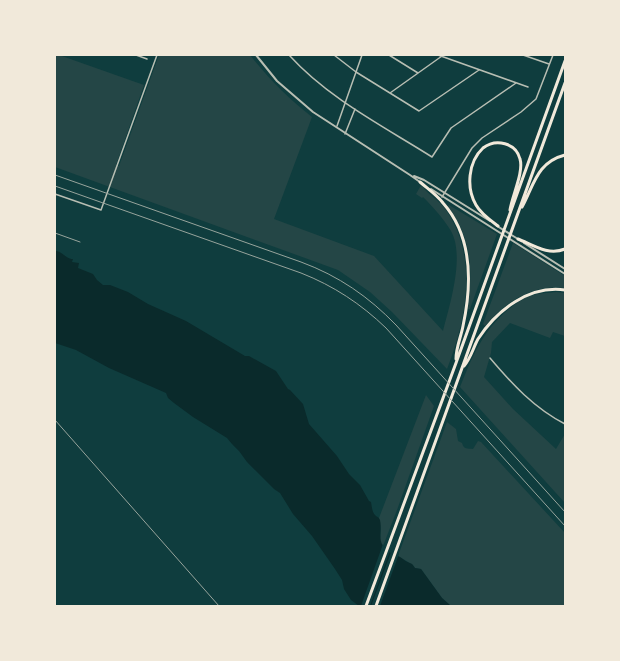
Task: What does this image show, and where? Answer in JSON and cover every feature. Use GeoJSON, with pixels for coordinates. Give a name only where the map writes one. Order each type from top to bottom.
{"type":"FeatureCollection","features":[{"type":"Feature","properties":{"kind":"highway"},"geometry":{"type":"LineString","coordinates":[[509,215],[565,61]]}},
{"type":"Feature","properties":{"kind":"highway"},"geometry":{"type":"LineString","coordinates":[[517,218],[565,83]]}},
{"type":"Feature","properties":{"kind":"highway"},"geometry":{"type":"LineString","coordinates":[[366,606],[508,221],[511,203],[521,166],[517,152],[511,146],[504,143],[495,143],[483,149],[476,158],[471,169],[469,179],[471,192],[476,204],[482,212],[498,226]]}},
{"type":"Feature","properties":{"kind":"highway"},"geometry":{"type":"LineString","coordinates":[[376,606],[514,225],[535,180],[543,167],[550,161],[565,155]]}},
{"type":"Feature","properties":{"kind":"highway"},"geometry":{"type":"LineString","coordinates":[[420,182],[442,202],[450,212],[465,242],[468,259],[468,288],[463,326],[456,351],[456,363]]}},
{"type":"Feature","properties":{"kind":"highway"},"geometry":{"type":"LineString","coordinates":[[518,239],[549,252],[565,249]]}},
{"type":"Feature","properties":{"kind":"highway"},"geometry":{"type":"LineString","coordinates":[[461,369],[468,360],[483,332],[499,313],[509,305],[528,295],[541,291],[565,290]]}},
{"type":"Feature","properties":{"kind":"street"},"geometry":{"type":"LineString","coordinates":[[136,55],[147,59]]}},
{"type":"Feature","properties":{"kind":"street"},"geometry":{"type":"LineString","coordinates":[[55,194],[101,210],[157,55]]}},
{"type":"Feature","properties":{"kind":"street"},"geometry":{"type":"LineString","coordinates":[[256,55],[277,81],[312,112],[442,197],[565,274]]}},
{"type":"Feature","properties":{"kind":"street"},"geometry":{"type":"LineString","coordinates":[[289,55],[323,87],[345,103],[432,157],[451,128],[516,83]]}},
{"type":"Feature","properties":{"kind":"street"},"geometry":{"type":"LineString","coordinates":[[334,55],[356,72],[419,111],[479,70]]}},
{"type":"Feature","properties":{"kind":"street"},"geometry":{"type":"LineString","coordinates":[[336,128],[362,55]]}},
{"type":"Feature","properties":{"kind":"street"},"geometry":{"type":"LineString","coordinates":[[389,55],[418,73]]}},
{"type":"Feature","properties":{"kind":"street"},"geometry":{"type":"LineString","coordinates":[[438,55],[528,87]]}},
{"type":"Feature","properties":{"kind":"street"},"geometry":{"type":"LineString","coordinates":[[523,55],[549,64]]}},
{"type":"Feature","properties":{"kind":"street"},"geometry":{"type":"LineString","coordinates":[[442,197],[472,148],[482,138],[536,99],[540,93],[553,55]]}},
{"type":"Feature","properties":{"kind":"street"},"geometry":{"type":"LineString","coordinates":[[390,94],[442,56]]}},
{"type":"Feature","properties":{"kind":"street"},"geometry":{"type":"LineString","coordinates":[[345,134],[355,109]]}},
{"type":"Feature","properties":{"kind":"street"},"geometry":{"type":"LineString","coordinates":[[410,175],[424,180],[565,269]]}},
{"type":"Feature","properties":{"kind":"street"},"geometry":{"type":"LineString","coordinates":[[490,358],[528,399],[549,415],[565,424]]}},
{"type":"Feature","properties":{"kind":"shaded area"},"geometry":{"type":"Polygon","coordinates":[[[55,55],[59,55],[144,85],[116,165],[119,166],[159,55],[250,55],[279,88],[312,117],[274,219],[374,256],[443,331],[455,280],[457,253],[455,241],[448,226],[423,197],[422,198],[416,194],[421,186],[424,188],[442,205],[452,220],[460,237],[464,256],[466,294],[463,314],[459,333],[447,369],[392,312],[370,292],[338,270],[55,167],[55,55]]]}},
{"type":"Feature","properties":{"kind":"shaded area"},"geometry":{"type":"Polygon","coordinates":[[[449,205],[497,234],[470,309],[468,309],[470,281],[469,255],[462,231],[448,206],[449,205]]]}},
{"type":"Feature","properties":{"kind":"shaded area"},"geometry":{"type":"Polygon","coordinates":[[[513,243],[565,276],[565,288],[541,289],[520,296],[501,309],[485,326],[483,324],[513,243]]]}},
{"type":"Feature","properties":{"kind":"shaded area"},"geometry":{"type":"Polygon","coordinates":[[[55,251],[60,252],[70,259],[73,259],[72,262],[79,263],[78,268],[93,274],[103,285],[110,285],[128,292],[148,304],[186,321],[245,356],[249,356],[276,371],[288,389],[303,404],[309,424],[337,456],[349,474],[360,485],[371,502],[373,512],[380,520],[382,548],[412,564],[415,568],[421,569],[442,598],[451,606],[359,606],[351,600],[335,569],[312,536],[293,514],[280,493],[247,462],[227,438],[193,417],[174,403],[168,398],[166,393],[109,368],[76,350],[55,343],[55,251]]]}},
{"type":"Feature","properties":{"kind":"shaded area"},"geometry":{"type":"Polygon","coordinates":[[[557,292],[565,293],[565,336],[553,332],[550,338],[510,323],[492,342],[491,353],[484,377],[513,409],[556,449],[565,434],[565,503],[460,387],[479,345],[500,317],[514,305],[527,297],[536,294],[557,292]]]}},
{"type":"Feature","properties":{"kind":"shaded area"},"geometry":{"type":"Polygon","coordinates":[[[426,395],[434,406],[383,546],[380,541],[381,529],[379,518],[426,395]]]}},
{"type":"Feature","properties":{"kind":"shaded area"},"geometry":{"type":"Polygon","coordinates":[[[447,422],[456,429],[458,441],[462,443],[465,448],[473,449],[478,441],[481,442],[565,533],[565,606],[451,606],[442,598],[421,569],[415,568],[413,565],[398,556],[447,422]]]}},
{"type":"Feature","properties":{"kind":"pier"},"geometry":{"type":"Polygon","coordinates":[[[383,544],[385,548],[390,551],[370,606],[361,606],[383,544]]]}},
{"type":"Feature","properties":{"kind":"pier"},"geometry":{"type":"Polygon","coordinates":[[[391,552],[399,554],[380,606],[371,606],[391,552]]]}},
{"type":"Feature","properties":{"kind":"railway"},"geometry":{"type":"LineString","coordinates":[[55,175],[301,262],[328,274],[353,288],[375,305],[396,325],[565,512]]}},
{"type":"Feature","properties":{"kind":"railway"},"geometry":{"type":"LineString","coordinates":[[55,186],[301,273],[325,284],[357,303],[386,328],[565,526]]}},
{"type":"Feature","properties":{"kind":"railway"},"geometry":{"type":"LineString","coordinates":[[55,233],[80,242]]}},
{"type":"Feature","properties":{"kind":"railway"},"geometry":{"type":"LineString","coordinates":[[55,420],[219,606]]}}]}
